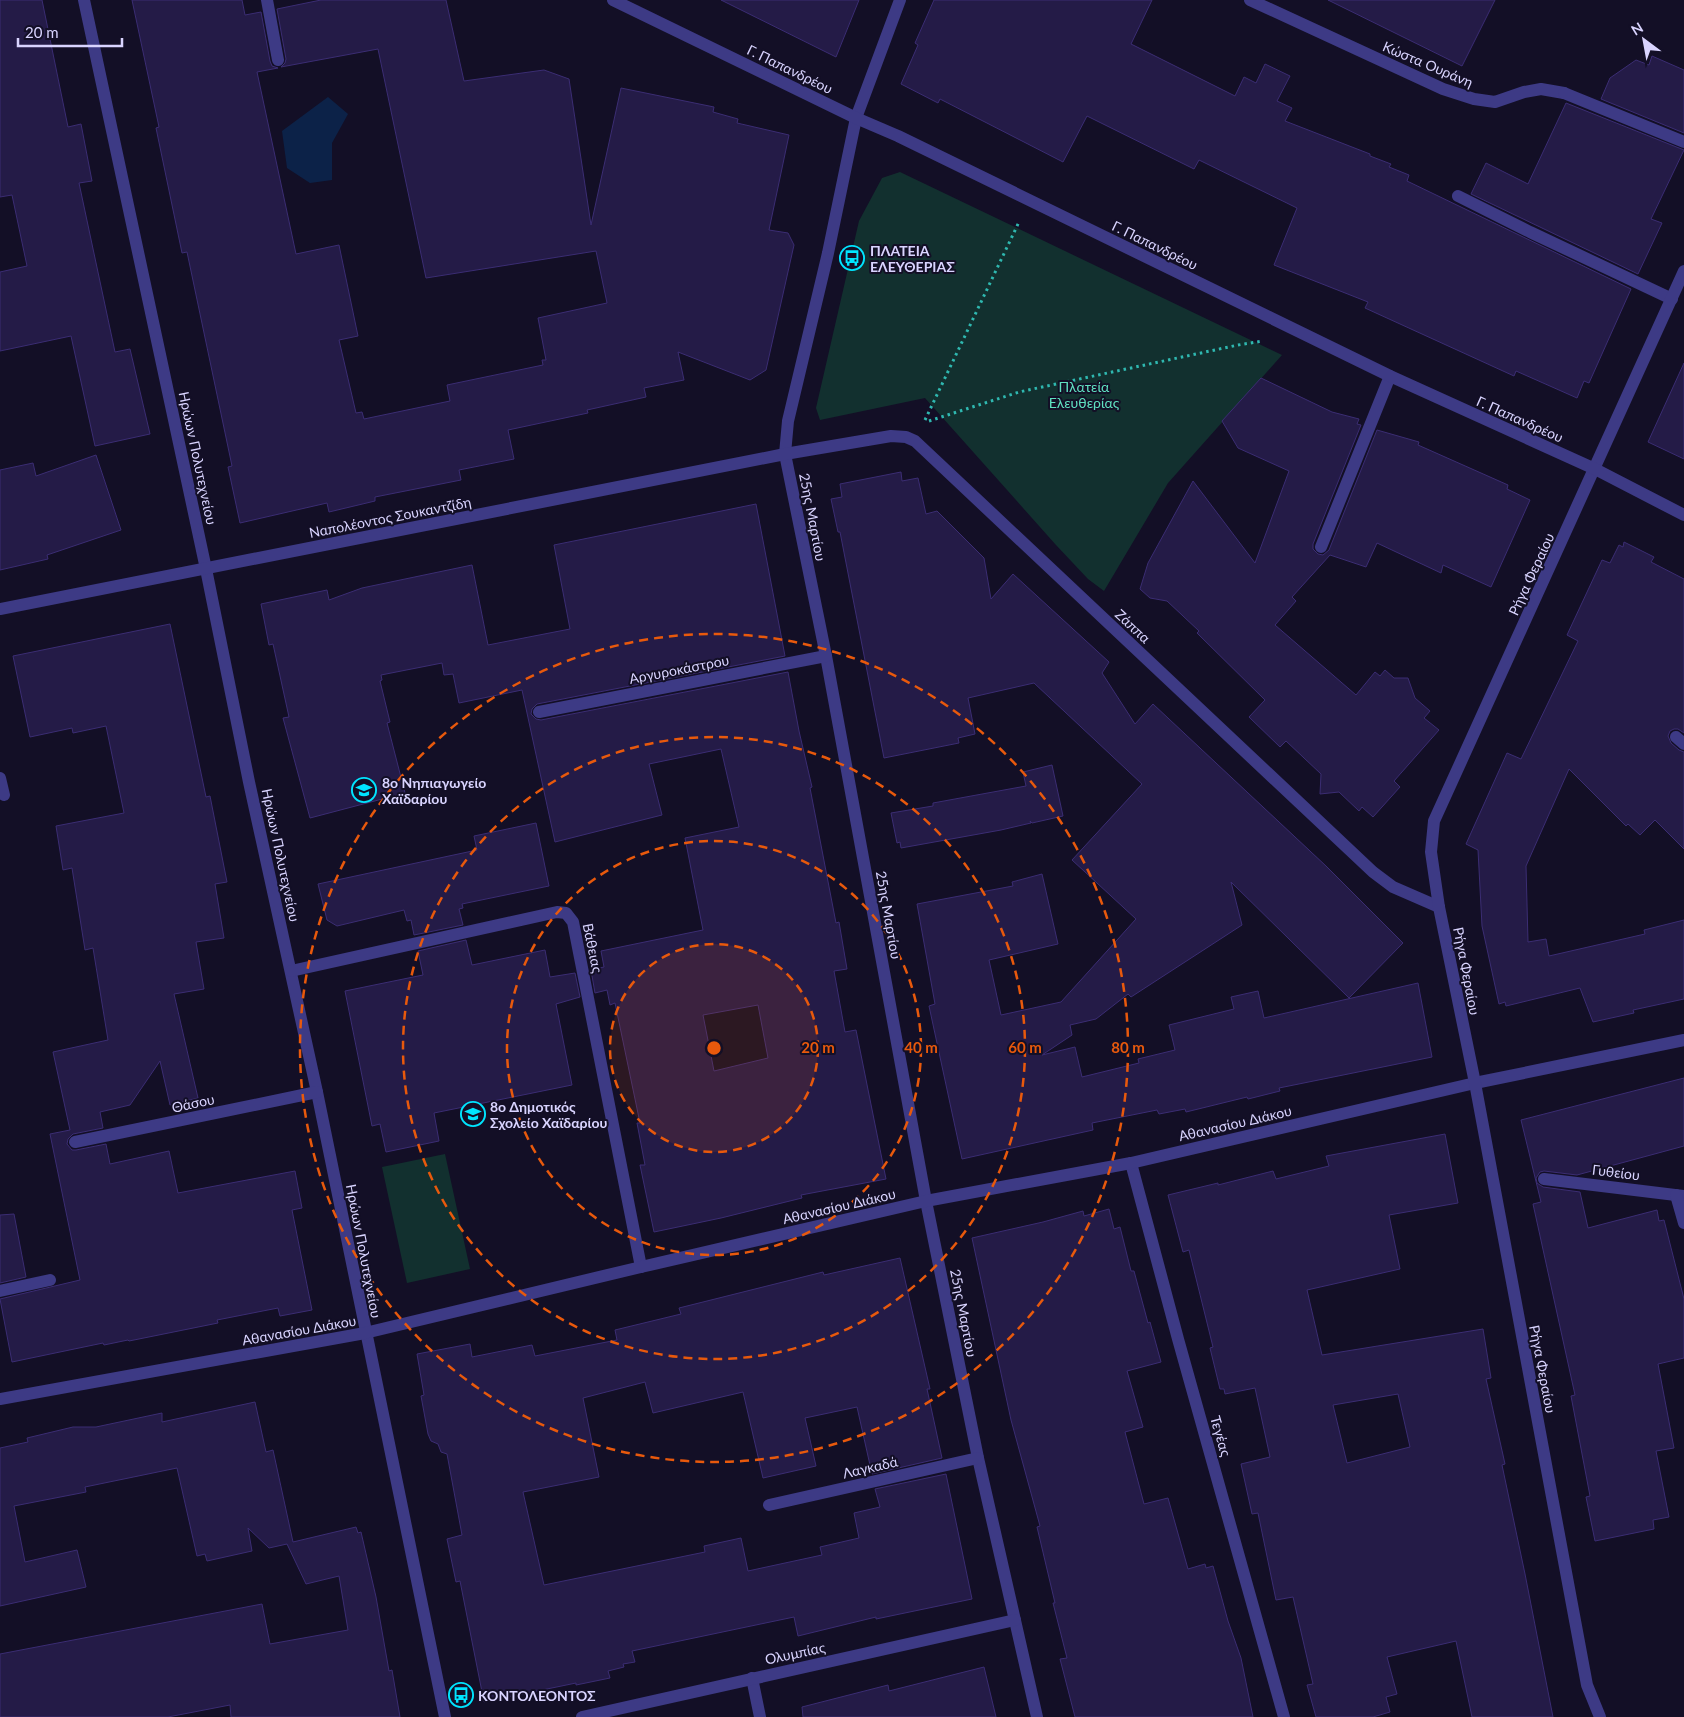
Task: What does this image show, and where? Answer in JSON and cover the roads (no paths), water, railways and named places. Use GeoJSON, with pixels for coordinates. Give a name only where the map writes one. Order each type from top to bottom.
{"type":"FeatureCollection","features":[{"type":"Feature","properties":{"kind":"street","name":"Ηρώων Πολυτεχνείου"},"geometry":{"type":"LineString","coordinates":[[84,0],[206,569],[249,782],[317,1092],[444,1717]]}},
{"type":"Feature","properties":{"kind":"street"},"geometry":{"type":"LineString","coordinates":[[267,0],[278,60]]}},
{"type":"Feature","properties":{"kind":"street","name":"Γ. Παπανδρέου"},"geometry":{"type":"LineString","coordinates":[[613,0],[856,118],[898,136],[1390,376],[1595,469],[1684,515]]}},
{"type":"Feature","properties":{"kind":"street","name":"25ης Μαρτίου"},"geometry":{"type":"LineString","coordinates":[[900,0],[856,118],[828,254],[788,421],[785,454],[826,656],[926,1201],[978,1458],[1037,1717]]}},
{"type":"Feature","properties":{"kind":"street","name":"Κώστα Ουράνη"},"geometry":{"type":"LineString","coordinates":[[1250,0],[1443,89],[1474,100],[1495,102],[1524,92],[1541,89],[1564,93],[1684,142]]}},
{"type":"Feature","properties":{"kind":"street"},"geometry":{"type":"LineString","coordinates":[[1458,196],[1672,299]]}},
{"type":"Feature","properties":{"kind":"street","name":"Ρήγα Φεραίου"},"geometry":{"type":"LineString","coordinates":[[1600,1717],[1587,1685],[1475,1083],[1439,907],[1431,852],[1434,821],[1684,271]]}},
{"type":"Feature","properties":{"kind":"street"},"geometry":{"type":"LineString","coordinates":[[1321,547],[1390,376]]}},
{"type":"Feature","properties":{"kind":"street","name":"Ζάππα"},"geometry":{"type":"LineString","coordinates":[[785,454],[891,436],[906,437],[915,441],[1373,872],[1393,887],[1439,907]]}},
{"type":"Feature","properties":{"kind":"street","name":"Ναπολέοντος Σουκαντζίδη"},"geometry":{"type":"LineString","coordinates":[[0,609],[785,454]]}},
{"type":"Feature","properties":{"kind":"street","name":"Αργυροκάστρου"},"geometry":{"type":"LineString","coordinates":[[539,712],[826,656]]}},
{"type":"Feature","properties":{"kind":"street"},"geometry":{"type":"LineString","coordinates":[[0,778],[4,795]]}},
{"type":"Feature","properties":{"kind":"street","name":"Βάθειας"},"geometry":{"type":"LineString","coordinates":[[291,971],[556,912],[566,913],[573,922],[640,1267]]}},
{"type":"Feature","properties":{"kind":"street","name":"Αθανασίου Διάκου"},"geometry":{"type":"LineString","coordinates":[[0,1399],[365,1333],[926,1201],[1131,1163],[1475,1083],[1684,1040]]}},
{"type":"Feature","properties":{"kind":"street","name":"Θάσου"},"geometry":{"type":"LineString","coordinates":[[75,1142],[317,1092]]}},
{"type":"Feature","properties":{"kind":"street","name":"Τεγέας"},"geometry":{"type":"LineString","coordinates":[[1131,1163],[1178,1339],[1284,1717]]}},
{"type":"Feature","properties":{"kind":"street","name":"Γυθείου"},"geometry":{"type":"LineString","coordinates":[[1544,1179],[1680,1196]]}},
{"type":"Feature","properties":{"kind":"street"},"geometry":{"type":"LineString","coordinates":[[1680,1196],[1684,1223]]}},
{"type":"Feature","properties":{"kind":"street"},"geometry":{"type":"LineString","coordinates":[[0,1291],[50,1280]]}},
{"type":"Feature","properties":{"kind":"street","name":"Λαγκαδά"},"geometry":{"type":"LineString","coordinates":[[769,1505],[978,1458]]}},
{"type":"Feature","properties":{"kind":"street","name":"Ολυμπίας"},"geometry":{"type":"LineString","coordinates":[[582,1717],[1015,1620]]}},
{"type":"Feature","properties":{"kind":"street"},"geometry":{"type":"LineString","coordinates":[[752,1678],[760,1717]]}},
{"type":"Feature","properties":{"kind":"water"},"geometry":{"type":"Polygon","coordinates":[[[328,97],[348,114],[332,143],[332,180],[310,183],[287,168],[282,131],[328,97]]]}},
{"type":"Feature","properties":{"kind":"place","name":"ΠΛΑΤΕΙΑ ΕΛΕΥΘΕΡΙΑΣ"},"geometry":{"type":"Point","coordinates":[852,258]}},
{"type":"Feature","properties":{"kind":"place","name":"8ο Νηπιαγωγείο Χαϊδαρίου"},"geometry":{"type":"Point","coordinates":[364,790]}},
{"type":"Feature","properties":{"kind":"place","name":"8ο Δημοτικός Σχολείο Χαϊδαρίου"},"geometry":{"type":"Point","coordinates":[473,1114]}},
{"type":"Feature","properties":{"kind":"place","name":"ΚΟΝΤΟΛΕΟΝΤΟΣ"},"geometry":{"type":"Point","coordinates":[461,1695]}},
{"type":"Feature","properties":{"kind":"park label","name":"Πλατεία Ελευθερίας"},"geometry":{"type":"Point","coordinates":[1084,394]}}]}
